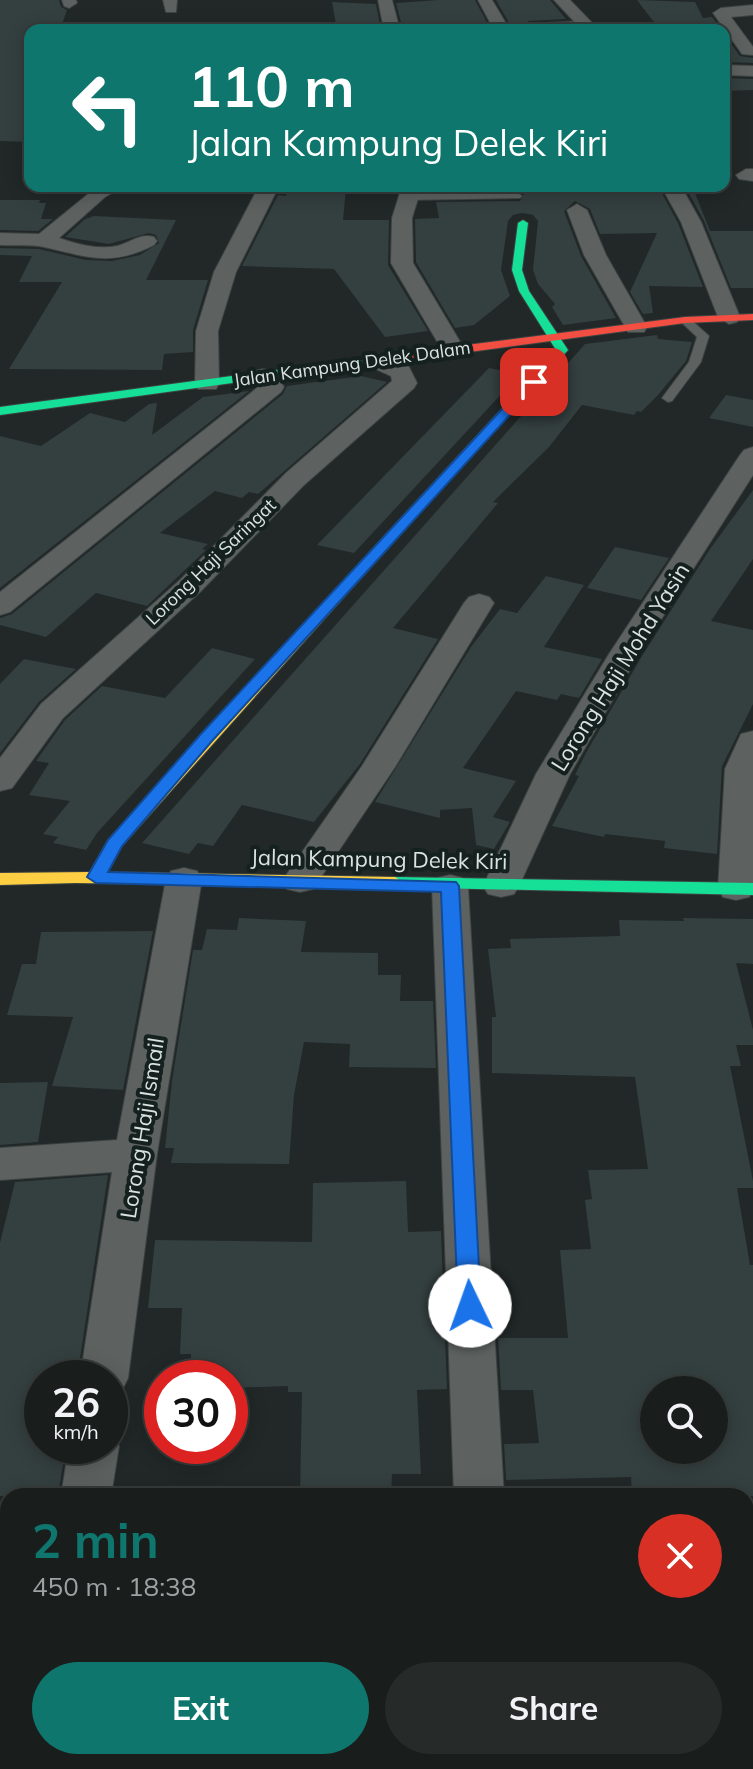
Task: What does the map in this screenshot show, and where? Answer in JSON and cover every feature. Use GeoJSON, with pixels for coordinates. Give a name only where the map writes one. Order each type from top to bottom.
{"type":"FeatureCollection","features":[{"type":"Feature","properties":{"kind":"street"},"geometry":{"type":"LineString","coordinates":[[385,0],[391,24]]}},
{"type":"Feature","properties":{"kind":"street"},"geometry":{"type":"LineString","coordinates":[[485,0],[499,24]]}},
{"type":"Feature","properties":{"kind":"street"},"geometry":{"type":"LineString","coordinates":[[561,0],[584,24]]}},
{"type":"Feature","properties":{"kind":"street"},"geometry":{"type":"LineString","coordinates":[[729,24],[721,13],[753,10]]}},
{"type":"Feature","properties":{"kind":"street"},"geometry":{"type":"LineString","coordinates":[[730,26],[748,51]]}},
{"type":"Feature","properties":{"kind":"street"},"geometry":{"type":"LineString","coordinates":[[730,70],[753,71]]}},
{"type":"Feature","properties":{"kind":"street"},"geometry":{"type":"LineString","coordinates":[[44,240],[100,192]]}},
{"type":"Feature","properties":{"kind":"street"},"geometry":{"type":"LineString","coordinates":[[207,384],[207,331],[225,272],[266,192]]}},
{"type":"Feature","properties":{"kind":"street"},"geometry":{"type":"LineString","coordinates":[[410,192],[402,218],[402,263],[453,350]]}},
{"type":"Feature","properties":{"kind":"street"},"geometry":{"type":"LineString","coordinates":[[674,192],[691,222],[729,317]]}},
{"type":"Feature","properties":{"kind":"street"},"geometry":{"type":"LineString","coordinates":[[577,210],[595,255],[636,327]]}},
{"type":"Feature","properties":{"kind":"street"},"geometry":{"type":"LineString","coordinates":[[96,877],[114,844],[217,726],[562,350],[524,291],[517,270],[523,223]]}},
{"type":"Feature","properties":{"kind":"street"},"geometry":{"type":"LineString","coordinates":[[0,239],[44,240],[77,251],[116,254],[128,253],[147,241]]}},
{"type":"Feature","properties":{"kind":"street","name":"Jalan Kampung Delek Dalam"},"geometry":{"type":"LineString","coordinates":[[0,411],[685,320],[753,317]]}},
{"type":"Feature","properties":{"kind":"street","name":"Lorong Haji Saringat"},"geometry":{"type":"LineString","coordinates":[[0,781],[52,711],[190,586],[295,479],[405,383],[401,372],[375,360]]}},
{"type":"Feature","properties":{"kind":"street"},"geometry":{"type":"LineString","coordinates":[[0,606],[261,397],[272,387],[263,376]]}},
{"type":"Feature","properties":{"kind":"street","name":"Lorong Haji Mohd Yasin"},"geometry":{"type":"LineString","coordinates":[[501,886],[561,760],[624,654],[753,455]]}},
{"type":"Feature","properties":{"kind":"street"},"geometry":{"type":"LineString","coordinates":[[300,881],[378,767],[479,603]]}},
{"type":"Feature","properties":{"kind":"street"},"geometry":{"type":"LineString","coordinates":[[744,889],[742,769],[753,741]]}},
{"type":"Feature","properties":{"kind":"street","name":"Jalan Kampung Delek Kiri"},"geometry":{"type":"LineString","coordinates":[[1,881],[96,877],[450,886],[744,889]]}},
{"type":"Feature","properties":{"kind":"street","name":"Lorong Haji Ismail"},"geometry":{"type":"LineString","coordinates":[[107,1360],[136,1154],[184,879]]}},
{"type":"Feature","properties":{"kind":"street"},"geometry":{"type":"LineString","coordinates":[[450,886],[479,1488]]}},
{"type":"Feature","properties":{"kind":"street"},"geometry":{"type":"LineString","coordinates":[[0,1164],[136,1154]]}},
{"type":"Feature","properties":{"kind":"street"},"geometry":{"type":"LineString","coordinates":[[87,1488],[91,1464]]}},
{"type":"Feature","properties":{"kind":"lane"},"geometry":{"type":"LineString","coordinates":[[410,192],[517,196]]}},
{"type":"Feature","properties":{"kind":"lane"},"geometry":{"type":"LineString","coordinates":[[668,398],[686,378],[701,349],[703,336],[685,320]]}},
{"type":"Feature","properties":{"kind":"building"},"geometry":{"type":"Polygon","coordinates":[[[0,0],[59,0],[61,7],[67,10],[62,24],[24,24],[24,142],[0,141],[0,0]]]}},
{"type":"Feature","properties":{"kind":"building"},"geometry":{"type":"Polygon","coordinates":[[[475,0],[488,24],[401,24],[396,3],[475,0]]]}},
{"type":"Feature","properties":{"kind":"building"},"geometry":{"type":"Polygon","coordinates":[[[496,0],[550,0],[566,19],[528,21],[528,24],[510,24],[496,0]]]}},
{"type":"Feature","properties":{"kind":"building"},"geometry":{"type":"Polygon","coordinates":[[[637,0],[695,2],[703,18],[712,17],[717,24],[655,24],[637,0]]]}},
{"type":"Feature","properties":{"kind":"building"},"geometry":{"type":"Polygon","coordinates":[[[332,2],[376,4],[380,24],[336,24],[332,2]]]}},
{"type":"Feature","properties":{"kind":"building"},"geometry":{"type":"Polygon","coordinates":[[[730,42],[740,56],[753,58],[753,63],[730,62],[730,42]]]}},
{"type":"Feature","properties":{"kind":"building"},"geometry":{"type":"Polygon","coordinates":[[[730,78],[753,79],[753,90],[730,91],[730,78]]]}},
{"type":"Feature","properties":{"kind":"building"},"geometry":{"type":"Polygon","coordinates":[[[286,192],[346,192],[343,220],[389,220],[388,265],[428,331],[385,337],[334,269],[242,266],[278,195],[286,196],[286,192]]]}},
{"type":"Feature","properties":{"kind":"building"},"geometry":{"type":"Polygon","coordinates":[[[661,192],[678,223],[703,287],[649,286],[653,313],[643,314],[630,292],[657,233],[600,234],[590,209],[575,201],[564,211],[581,256],[616,318],[563,325],[552,307],[555,304],[538,284],[533,270],[538,221],[533,215],[513,215],[508,221],[501,270],[510,296],[474,325],[455,328],[416,262],[415,219],[439,218],[436,202],[520,201],[524,194],[661,192]]]}},
{"type":"Feature","properties":{"kind":"building"},"geometry":{"type":"Polygon","coordinates":[[[688,192],[695,192],[710,231],[753,231],[753,288],[731,288],[704,221],[688,192]]]}},
{"type":"Feature","properties":{"kind":"building"},"geometry":{"type":"Polygon","coordinates":[[[0,200],[40,200],[39,203],[46,203],[41,219],[53,219],[38,231],[0,230],[0,200]]]}},
{"type":"Feature","properties":{"kind":"building"},"geometry":{"type":"Polygon","coordinates":[[[94,216],[176,220],[146,280],[208,280],[193,330],[193,352],[164,354],[162,370],[9,369],[62,282],[19,282],[32,256],[0,255],[0,248],[39,249],[86,260],[112,261],[140,255],[159,243],[156,235],[149,233],[109,244],[65,237],[85,219],[94,216]]]}},
{"type":"Feature","properties":{"kind":"building"},"geometry":{"type":"Polygon","coordinates":[[[657,335],[658,339],[692,342],[686,361],[658,395],[634,415],[582,405],[549,447],[493,502],[498,503],[393,628],[438,639],[360,764],[314,822],[242,805],[213,846],[198,843],[189,854],[142,843],[585,344],[657,335]]]}},
{"type":"Feature","properties":{"kind":"building"},"geometry":{"type":"Polygon","coordinates":[[[489,368],[520,374],[354,553],[317,545],[489,368]]]}},
{"type":"Feature","properties":{"kind":"building"},"geometry":{"type":"Polygon","coordinates":[[[361,376],[387,382],[258,494],[249,492],[242,498],[215,491],[160,533],[208,544],[202,549],[206,550],[147,606],[96,593],[46,637],[0,625],[0,618],[12,614],[283,394],[287,386],[361,376]]]}},
{"type":"Feature","properties":{"kind":"building"},"geometry":{"type":"Polygon","coordinates":[[[249,391],[0,588],[0,436],[41,446],[90,413],[125,422],[149,404],[157,403],[152,435],[203,397],[249,391]]]}},
{"type":"Feature","properties":{"kind":"building"},"geometry":{"type":"Polygon","coordinates":[[[726,395],[753,400],[753,427],[709,418],[726,395]]]}},
{"type":"Feature","properties":{"kind":"building"},"geometry":{"type":"Polygon","coordinates":[[[753,490],[753,559],[711,621],[753,630],[753,704],[722,766],[717,854],[664,848],[665,841],[605,834],[604,837],[552,826],[579,776],[575,775],[586,753],[642,656],[710,549],[753,490]]]}},
{"type":"Feature","properties":{"kind":"building"},"geometry":{"type":"Polygon","coordinates":[[[615,547],[669,558],[641,600],[587,588],[615,547]]]}},
{"type":"Feature","properties":{"kind":"building"},"geometry":{"type":"Polygon","coordinates":[[[546,576],[584,585],[544,647],[602,659],[579,698],[561,694],[557,700],[516,691],[463,768],[516,781],[493,817],[510,822],[494,849],[476,845],[472,808],[440,810],[440,818],[375,802],[471,647],[500,609],[517,613],[546,576]]]}},
{"type":"Feature","properties":{"kind":"building"},"geometry":{"type":"Polygon","coordinates":[[[212,648],[255,659],[97,833],[86,850],[53,843],[58,837],[43,834],[70,801],[29,795],[49,763],[36,761],[65,720],[102,686],[165,698],[212,648]]]}},
{"type":"Feature","properties":{"kind":"building"},"geometry":{"type":"Polygon","coordinates":[[[24,659],[76,669],[39,702],[0,753],[0,684],[24,659]]]}},
{"type":"Feature","properties":{"kind":"building"},"geometry":{"type":"Polygon","coordinates":[[[239,918],[306,921],[301,952],[378,953],[378,975],[401,975],[400,1001],[433,1001],[436,1068],[349,1067],[350,1044],[304,1042],[294,1095],[289,1164],[171,1163],[174,1148],[165,1148],[172,1081],[193,950],[202,950],[207,929],[237,930],[239,918]]]}},
{"type":"Feature","properties":{"kind":"building"},"geometry":{"type":"Polygon","coordinates":[[[753,919],[753,964],[736,963],[753,1030],[753,1045],[736,1045],[741,1066],[730,1066],[753,1181],[753,1188],[737,1188],[750,1265],[753,1265],[753,1488],[632,1488],[631,1477],[506,1480],[504,1444],[539,1443],[533,1390],[501,1390],[498,1338],[568,1338],[560,1250],[591,1249],[585,1200],[592,1199],[588,1170],[648,1169],[635,1077],[492,1073],[492,1017],[496,1017],[488,949],[511,948],[510,939],[620,936],[619,920],[753,919]]]}},
{"type":"Feature","properties":{"kind":"building"},"geometry":{"type":"Polygon","coordinates":[[[153,931],[123,1090],[52,1086],[73,1017],[7,1015],[22,964],[36,964],[41,932],[153,931]]]}},
{"type":"Feature","properties":{"kind":"building"},"geometry":{"type":"Polygon","coordinates":[[[48,1082],[38,1142],[0,1145],[0,1083],[48,1082]]]}},
{"type":"Feature","properties":{"kind":"building"},"geometry":{"type":"Polygon","coordinates":[[[108,1175],[80,1360],[24,1360],[24,1464],[63,1464],[59,1488],[0,1488],[0,1243],[15,1182],[108,1175]]]}},
{"type":"Feature","properties":{"kind":"building"},"geometry":{"type":"Polygon","coordinates":[[[406,1181],[408,1232],[441,1231],[447,1389],[417,1390],[421,1474],[392,1474],[391,1488],[300,1488],[302,1392],[288,1392],[288,1386],[248,1387],[248,1360],[191,1360],[191,1354],[180,1354],[182,1308],[148,1308],[155,1240],[312,1242],[313,1183],[406,1181]]]}},
{"type":"Feature","properties":{"kind":"traffic: fast"},"geometry":{"type":"LineString","coordinates":[[338,595],[562,350],[524,291],[517,270],[523,223]]}},
{"type":"Feature","properties":{"kind":"traffic: fast"},"geometry":{"type":"LineString","coordinates":[[0,411],[388,359]]}},
{"type":"Feature","properties":{"kind":"traffic: fast"},"geometry":{"type":"LineString","coordinates":[[395,883],[753,889]]}},
{"type":"Feature","properties":{"kind":"traffic: slow"},"geometry":{"type":"LineString","coordinates":[[96,877],[114,844],[338,595]]}},
{"type":"Feature","properties":{"kind":"traffic: slow"},"geometry":{"type":"LineString","coordinates":[[0,879],[75,877],[395,883]]}},
{"type":"Feature","properties":{"kind":"traffic: jam"},"geometry":{"type":"LineString","coordinates":[[388,359],[685,320],[753,317]]}},
{"type":"Feature","properties":{"kind":"route"},"geometry":{"type":"LineString","coordinates":[[470,1306],[450,886],[96,877],[114,844],[207,738],[534,382]]}}]}
